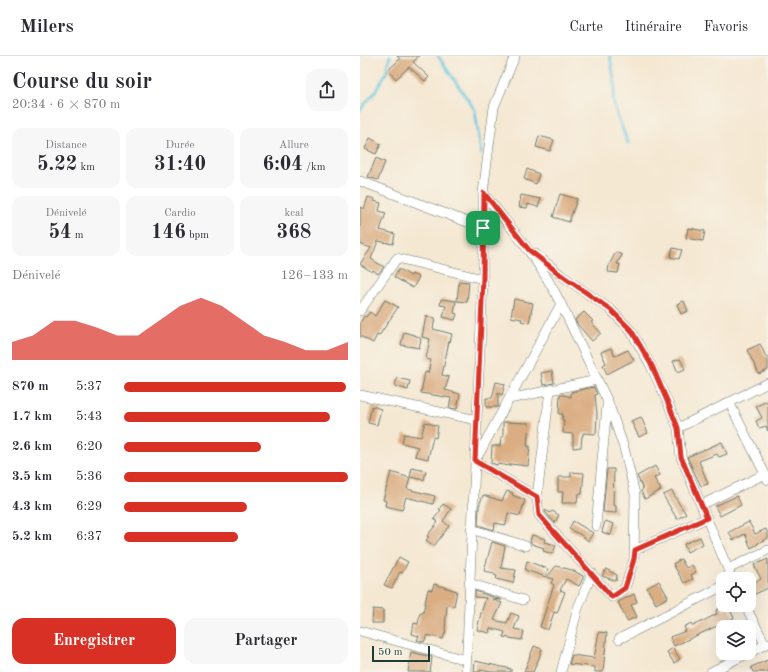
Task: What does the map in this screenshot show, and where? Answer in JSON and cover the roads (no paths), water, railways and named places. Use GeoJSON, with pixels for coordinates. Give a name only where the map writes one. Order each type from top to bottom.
{"type":"FeatureCollection","features":[{"type":"Feature","properties":{"kind":"street"},"geometry":{"type":"LineString","coordinates":[[466,672],[483,278],[484,193],[494,107],[515,56]]}},
{"type":"Feature","properties":{"kind":"street"},"geometry":{"type":"LineString","coordinates":[[360,181],[483,228]]}},
{"type":"Feature","properties":{"kind":"street"},"geometry":{"type":"LineString","coordinates":[[484,193],[529,250],[561,304],[608,402],[624,448],[635,494],[635,550],[634,559],[625,588],[612,597],[539,515],[537,497],[550,390]]}},
{"type":"Feature","properties":{"kind":"street"},"geometry":{"type":"LineString","coordinates":[[529,250],[561,275],[611,310],[631,330],[652,366],[678,428],[681,457],[729,572]]}},
{"type":"Feature","properties":{"kind":"street"},"geometry":{"type":"LineString","coordinates":[[360,311],[397,258],[483,278]]}},
{"type":"Feature","properties":{"kind":"street"},"geometry":{"type":"LineString","coordinates":[[475,461],[561,304]]}},
{"type":"Feature","properties":{"kind":"street"},"geometry":{"type":"LineString","coordinates":[[509,399],[597,380]]}},
{"type":"Feature","properties":{"kind":"street"},"geometry":{"type":"LineString","coordinates":[[678,428],[768,383]]}},
{"type":"Feature","properties":{"kind":"street"},"geometry":{"type":"LineString","coordinates":[[360,394],[477,420]]}},
{"type":"Feature","properties":{"kind":"street"},"geometry":{"type":"LineString","coordinates":[[596,526],[608,402]]}},
{"type":"Feature","properties":{"kind":"street"},"geometry":{"type":"LineString","coordinates":[[701,505],[766,477],[729,402]]}},
{"type":"Feature","properties":{"kind":"street"},"geometry":{"type":"LineString","coordinates":[[475,461],[537,497]]}},
{"type":"Feature","properties":{"kind":"street"},"geometry":{"type":"LineString","coordinates":[[635,550],[707,518]]}},
{"type":"Feature","properties":{"kind":"street"},"geometry":{"type":"LineString","coordinates":[[471,530],[526,546]]}},
{"type":"Feature","properties":{"kind":"street"},"geometry":{"type":"LineString","coordinates":[[728,569],[768,550]]}},
{"type":"Feature","properties":{"kind":"street"},"geometry":{"type":"LineString","coordinates":[[560,672],[578,608],[592,573]]}},
{"type":"Feature","properties":{"kind":"street"},"geometry":{"type":"LineString","coordinates":[[469,583],[523,600]]}},
{"type":"Feature","properties":{"kind":"street"},"geometry":{"type":"LineString","coordinates":[[619,639],[716,590]]}},
{"type":"Feature","properties":{"kind":"street"},"geometry":{"type":"LineString","coordinates":[[749,612],[767,644],[756,650]]}},
{"type":"Feature","properties":{"kind":"street"},"geometry":{"type":"LineString","coordinates":[[360,631],[466,660]]}},
{"type":"Feature","properties":{"kind":"street"},"geometry":{"type":"LineString","coordinates":[[711,672],[735,660]]}},
{"type":"Feature","properties":{"kind":"waterway"},"geometry":{"type":"LineString","coordinates":[[360,110],[375,92],[386,73],[390,56]]}},
{"type":"Feature","properties":{"kind":"waterway"},"geometry":{"type":"LineString","coordinates":[[438,56],[475,110],[481,154]]}},
{"type":"Feature","properties":{"kind":"waterway"},"geometry":{"type":"LineString","coordinates":[[610,56],[615,86],[613,100],[628,143]]}}]}
